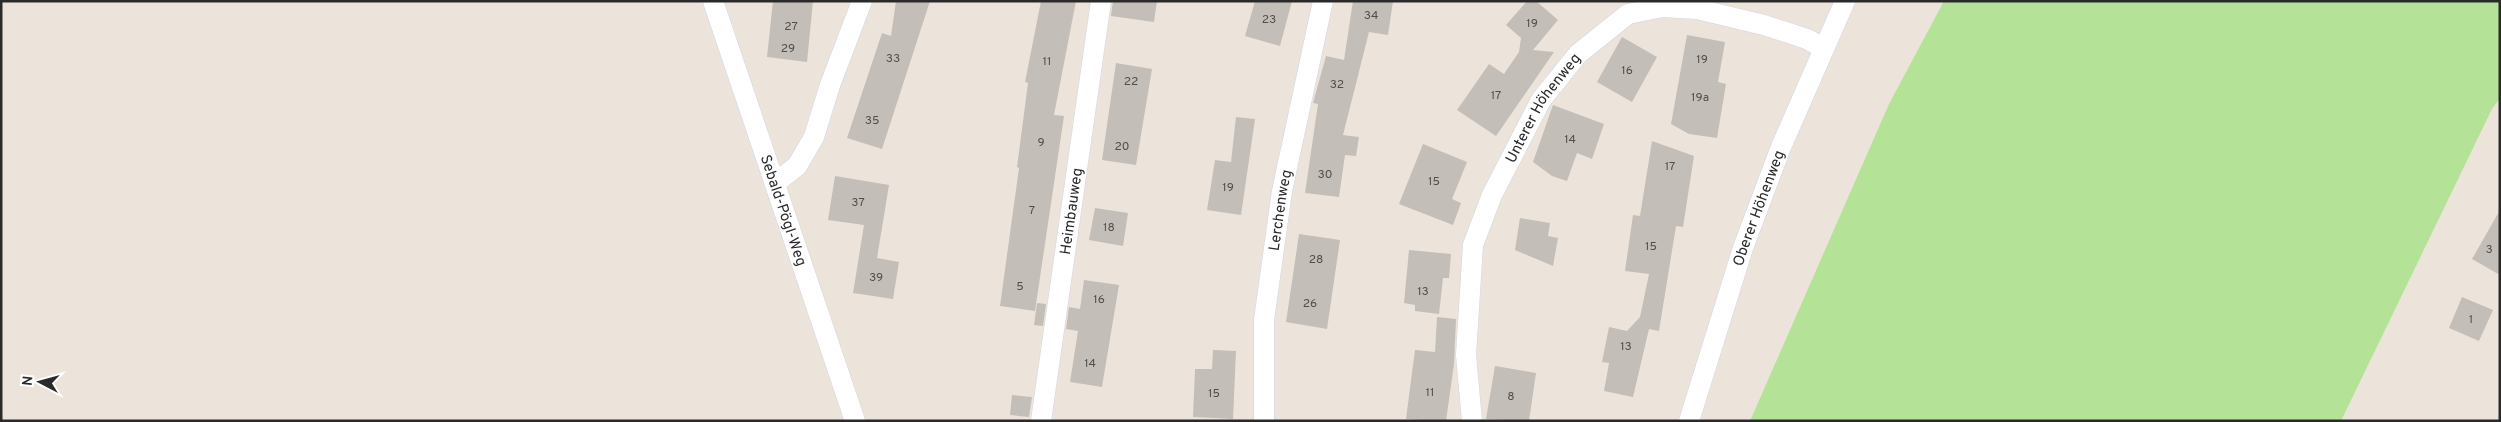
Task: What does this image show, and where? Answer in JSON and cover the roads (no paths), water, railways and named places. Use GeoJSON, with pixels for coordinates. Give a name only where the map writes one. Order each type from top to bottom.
{"type":"FeatureCollection","features":[{"type":"Feature","properties":{"kind":"street","name":"Sebald-Pögl-Weg"},"geometry":{"type":"LineString","coordinates":[[713,1],[856,421]]}},
{"type":"Feature","properties":{"kind":"street"},"geometry":{"type":"LineString","coordinates":[[775,183],[797,166],[814,137],[830,84],[862,1]]}},
{"type":"Feature","properties":{"kind":"street","name":"Heimbauweg"},"geometry":{"type":"LineString","coordinates":[[1041,421],[1100,1]]}},
{"type":"Feature","properties":{"kind":"street","name":"Lerchenweg"},"geometry":{"type":"LineString","coordinates":[[1264,421],[1264,320],[1280,210],[1323,1]]}},
{"type":"Feature","properties":{"kind":"street","name":"Oberer Höhenweg"},"geometry":{"type":"LineString","coordinates":[[1689,421],[1743,248],[1781,147],[1845,1]]}},
{"type":"Feature","properties":{"kind":"street","name":"Unterer Höhenweg"},"geometry":{"type":"LineString","coordinates":[[1472,421],[1466,356],[1473,245],[1492,195],[1541,100],[1578,54],[1628,14],[1662,8],[1697,9],[1764,25],[1807,39],[1824,48]]}}]}
